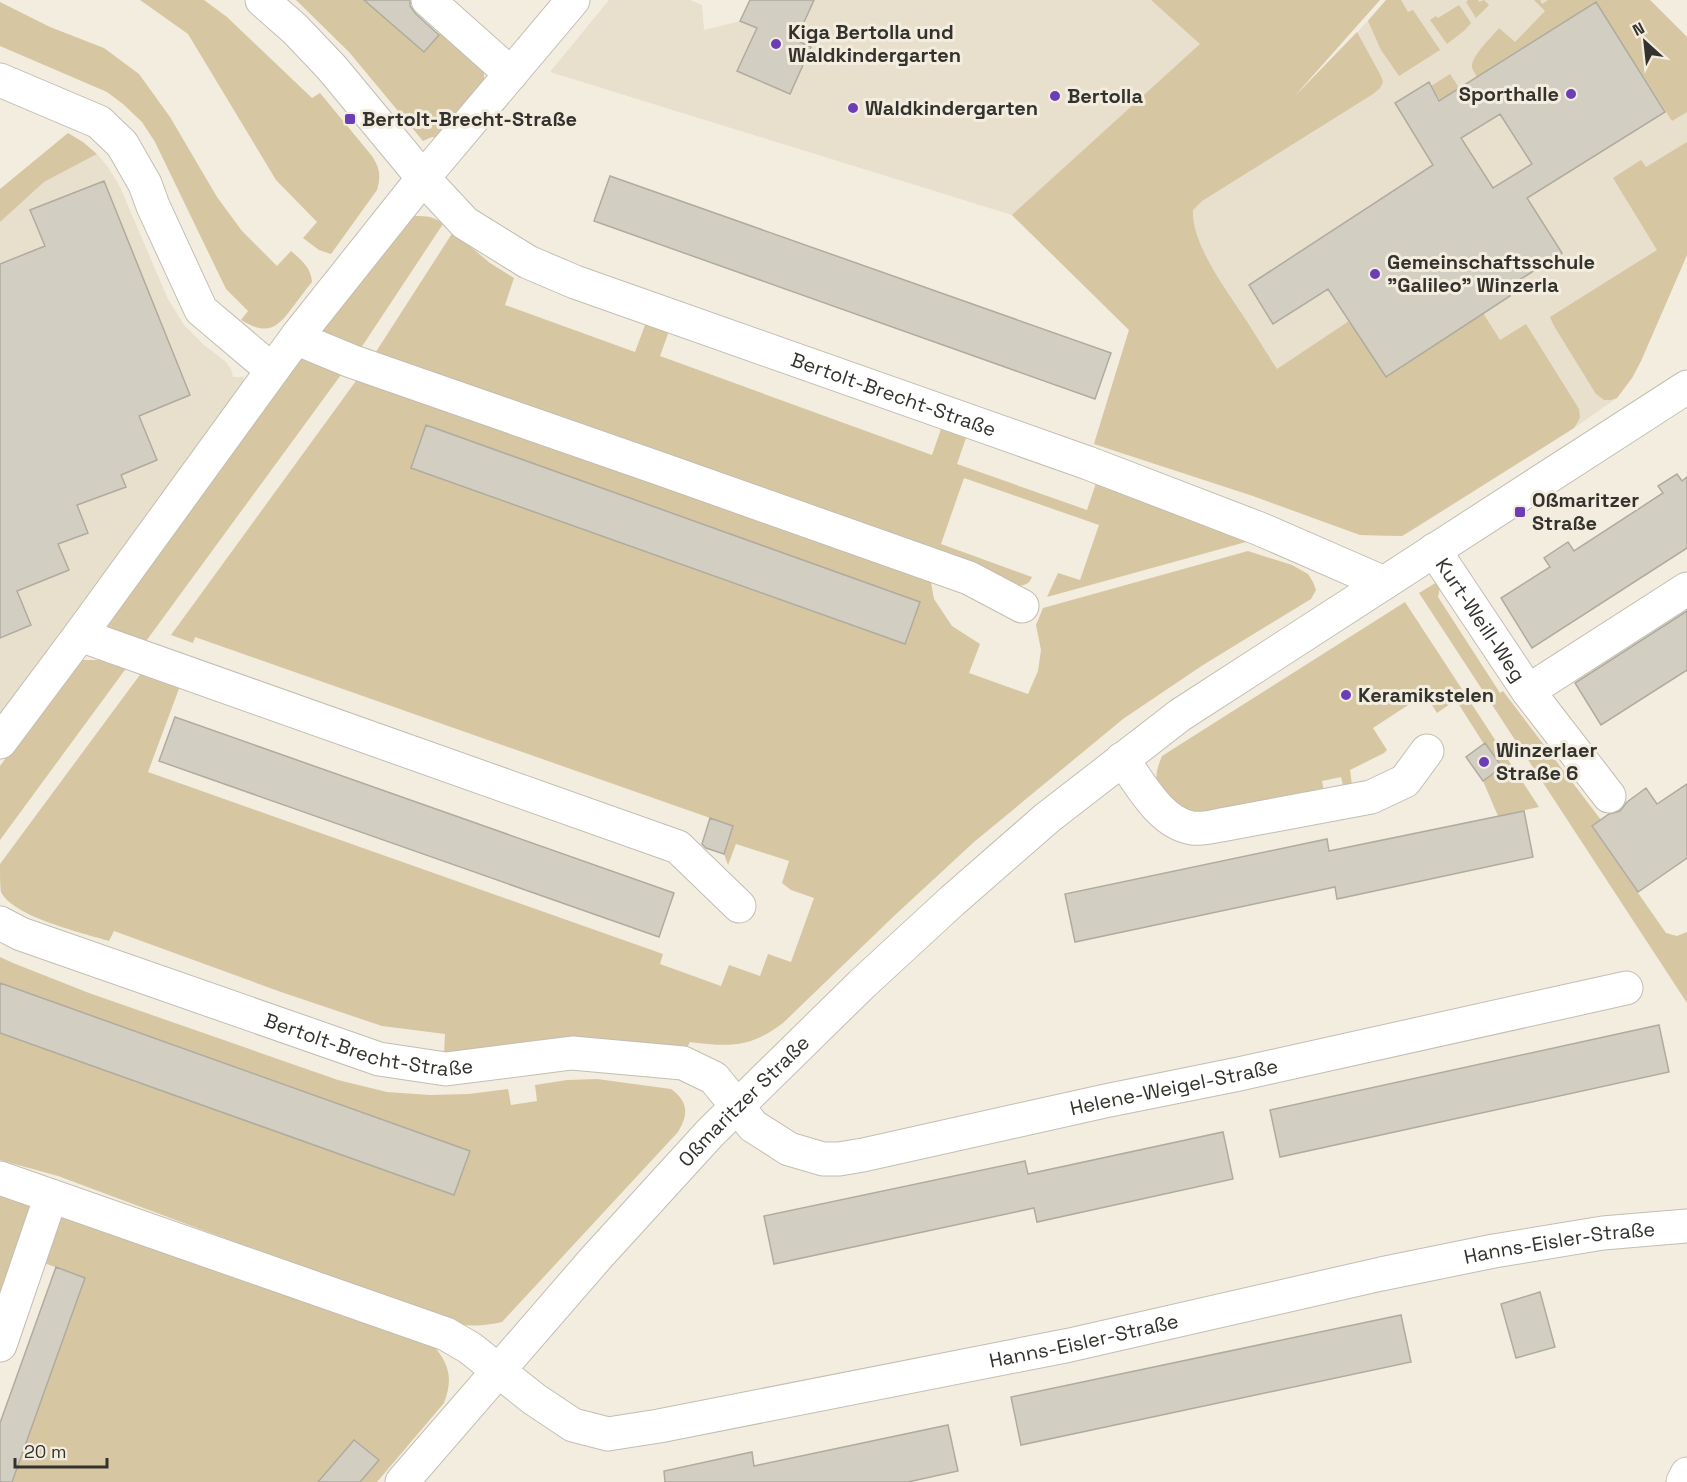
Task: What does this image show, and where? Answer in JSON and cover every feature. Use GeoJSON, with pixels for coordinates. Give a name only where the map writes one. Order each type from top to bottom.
{"type":"FeatureCollection","features":[{"type":"Feature","properties":{"kind":"street","name":"Bertolt-Brecht-Straße"},"geometry":{"type":"LineString","coordinates":[[262,0],[295,29],[332,68],[423,178],[465,223],[528,262],[575,282],[1088,463],[1260,529],[1384,583]]}},
{"type":"Feature","properties":{"kind":"street"},"geometry":{"type":"LineString","coordinates":[[428,0],[511,74]]}},
{"type":"Feature","properties":{"kind":"street"},"geometry":{"type":"LineString","coordinates":[[0,742],[298,335],[423,178],[573,0]]}},
{"type":"Feature","properties":{"kind":"street"},"geometry":{"type":"LineString","coordinates":[[0,80],[99,122],[122,144],[145,184],[201,310],[272,370]]}},
{"type":"Feature","properties":{"kind":"street"},"geometry":{"type":"LineString","coordinates":[[298,335],[310,344],[351,361],[969,578],[1022,606]]}},
{"type":"Feature","properties":{"kind":"street","name":"Oßmaritzer Straße"},"geometry":{"type":"LineString","coordinates":[[402,1482],[596,1258],[710,1133],[862,984],[1047,818],[1180,715],[1687,387]]}},
{"type":"Feature","properties":{"kind":"street","name":"Kurt-Weill-Weg"},"geometry":{"type":"LineString","coordinates":[[1434,550],[1528,691],[1609,796]]}},
{"type":"Feature","properties":{"kind":"street","name":"Kurt-Weill-Weg"},"geometry":{"type":"LineString","coordinates":[[1528,691],[1687,589]]}},
{"type":"Feature","properties":{"kind":"street"},"geometry":{"type":"LineString","coordinates":[[80,635],[678,847],[739,906]]}},
{"type":"Feature","properties":{"kind":"street"},"geometry":{"type":"LineString","coordinates":[[1122,759],[1167,817],[1186,826],[1200,828],[1371,797],[1405,781],[1427,751]]}},
{"type":"Feature","properties":{"kind":"street","name":"Bertolt-Brecht-Straße"},"geometry":{"type":"LineString","coordinates":[[0,923],[21,934],[379,1059],[446,1069],[572,1053],[683,1063],[714,1078],[738,1106]]}},
{"type":"Feature","properties":{"kind":"street","name":"Helene-Weigel-Straße"},"geometry":{"type":"LineString","coordinates":[[738,1106],[753,1126],[789,1149],[823,1159],[839,1159],[1239,1074],[1626,988]]}},
{"type":"Feature","properties":{"kind":"street"},"geometry":{"type":"LineString","coordinates":[[0,1178],[446,1334],[470,1348],[498,1370]]}},
{"type":"Feature","properties":{"kind":"street"},"geometry":{"type":"LineString","coordinates":[[0,1345],[51,1196]]}},
{"type":"Feature","properties":{"kind":"street","name":"Hanns-Eisler-Straße"},"geometry":{"type":"LineString","coordinates":[[498,1370],[534,1399],[573,1425],[608,1434],[1070,1345],[1381,1274],[1494,1251],[1603,1233],[1687,1226]]}},
{"type":"Feature","properties":{"kind":"street"},"geometry":{"type":"LineString","coordinates":[[1683,1482],[1687,1474]]}},
{"type":"Feature","properties":{"kind":"shaded area"},"geometry":{"type":"Polygon","coordinates":[[[140,0],[204,0],[227,17],[312,98],[320,93],[372,156],[379,172],[377,190],[331,254],[319,250],[303,238],[317,222],[276,180],[188,34],[140,0]]]}},
{"type":"Feature","properties":{"kind":"shaded area"},"geometry":{"type":"Polygon","coordinates":[[[296,0],[364,0],[424,52],[444,29],[484,68],[484,84],[440,139],[432,137],[423,141],[349,52],[296,0]]]}},
{"type":"Feature","properties":{"kind":"shaded area","name":"Gemeinschaftsschule \"Galileo\" Winzerla"},"geometry":{"type":"Polygon","coordinates":[[[609,0],[690,0],[702,5],[704,30],[740,21],[757,28],[738,71],[789,94],[811,47],[796,41],[814,0],[1151,0],[1283,116],[1386,0],[1650,0],[1687,37],[1687,255],[1641,361],[1617,398],[1574,428],[1408,533],[1402,536],[1360,535],[1253,496],[1094,444],[1129,330],[1012,215],[550,72],[609,0]]]}},
{"type":"Feature","properties":{"kind":"shaded area"},"geometry":{"type":"Polygon","coordinates":[[[1151,0],[1380,0],[1293,98],[1357,32],[1381,76],[1383,82],[1380,88],[1202,201],[1193,210],[1197,236],[1210,264],[1277,369],[1349,321],[1387,377],[1483,313],[1500,340],[1526,324],[1579,409],[1580,418],[1574,428],[1402,536],[1360,535],[1253,496],[1094,444],[1129,330],[1012,215],[1200,44],[1151,0]]]}},
{"type":"Feature","properties":{"kind":"shaded area"},"geometry":{"type":"Polygon","coordinates":[[[1386,0],[1401,0],[1408,12],[1413,10],[1440,50],[1399,76],[1381,50],[1368,21],[1386,0]]]}},
{"type":"Feature","properties":{"kind":"shaded area"},"geometry":{"type":"Polygon","coordinates":[[[1468,0],[1479,2],[1484,0],[1489,5],[1476,18],[1466,2],[1468,0]]]}},
{"type":"Feature","properties":{"kind":"shaded area"},"geometry":{"type":"Polygon","coordinates":[[[1534,0],[1540,0],[1542,4],[1548,0],[1650,0],[1687,37],[1687,112],[1672,121],[1596,2],[1477,77],[1472,68],[1474,58],[1499,28],[1515,42],[1545,11],[1534,0]]]}},
{"type":"Feature","properties":{"kind":"shaded area"},"geometry":{"type":"Polygon","coordinates":[[[0,2],[50,27],[104,48],[139,74],[170,117],[217,197],[242,231],[277,266],[291,251],[308,268],[312,282],[281,321],[264,329],[241,320],[248,311],[226,289],[155,142],[142,122],[107,92],[0,46],[0,2]]]}},
{"type":"Feature","properties":{"kind":"shaded area"},"geometry":{"type":"Polygon","coordinates":[[[1459,5],[1471,23],[1447,44],[1430,20],[1436,16],[1438,18],[1459,5]]]}},
{"type":"Feature","properties":{"kind":"shaded area"},"geometry":{"type":"Polygon","coordinates":[[[1450,74],[1480,120],[1460,132],[1431,86],[1450,74]]]}},
{"type":"Feature","properties":{"kind":"shaded area"},"geometry":{"type":"Polygon","coordinates":[[[68,133],[97,154],[44,182],[0,222],[0,189],[68,133]]]}},
{"type":"Feature","properties":{"kind":"shaded area"},"geometry":{"type":"Polygon","coordinates":[[[1687,142],[1687,255],[1632,378],[1617,398],[1604,400],[1596,394],[1550,317],[1657,250],[1613,178],[1641,160],[1646,167],[1687,142]]]}},
{"type":"Feature","properties":{"kind":"shaded area"},"geometry":{"type":"Polygon","coordinates":[[[97,154],[120,187],[168,299],[184,325],[204,345],[225,361],[233,377],[244,377],[242,388],[0,722],[0,222],[44,182],[97,154]]]}},
{"type":"Feature","properties":{"kind":"shaded area"},"geometry":{"type":"Polygon","coordinates":[[[415,216],[430,217],[443,224],[357,354],[322,335],[321,328],[403,220],[415,216]]]}},
{"type":"Feature","properties":{"kind":"shaded area"},"geometry":{"type":"Polygon","coordinates":[[[453,232],[490,263],[514,278],[505,305],[635,352],[645,325],[669,331],[660,356],[932,455],[941,429],[966,438],[957,464],[1087,510],[1096,483],[1247,538],[1246,542],[1047,597],[1058,573],[1080,580],[1099,525],[964,478],[941,544],[1032,577],[1027,584],[1018,586],[372,358],[453,232]]]}},
{"type":"Feature","properties":{"kind":"shaded area"},"geometry":{"type":"Polygon","coordinates":[[[307,356],[346,368],[141,648],[113,635],[106,622],[298,359],[307,356]]]}},
{"type":"Feature","properties":{"kind":"shaded area"},"geometry":{"type":"Polygon","coordinates":[[[361,374],[926,575],[931,583],[934,599],[952,626],[980,644],[969,673],[1028,694],[1038,671],[1041,650],[1036,625],[1043,608],[1248,551],[1292,565],[1308,574],[1316,590],[1311,599],[1203,665],[1123,719],[974,842],[783,1023],[760,1037],[728,1045],[690,1042],[685,1051],[444,1054],[445,1034],[382,1026],[114,931],[109,941],[67,929],[19,909],[1,892],[0,864],[145,668],[180,686],[148,772],[663,954],[660,964],[721,986],[729,965],[760,976],[768,954],[791,962],[814,898],[791,890],[782,883],[789,861],[736,844],[728,865],[724,854],[733,826],[195,637],[193,643],[171,635],[361,374]]]}},
{"type":"Feature","properties":{"kind":"shaded area"},"geometry":{"type":"Polygon","coordinates":[[[1437,582],[1440,588],[1438,597],[1500,693],[1503,691],[1601,820],[1592,827],[1666,933],[1677,936],[1687,932],[1687,1003],[1419,593],[1437,582]]]}},
{"type":"Feature","properties":{"kind":"shaded area"},"geometry":{"type":"Polygon","coordinates":[[[1405,602],[1539,807],[1498,816],[1483,781],[1502,767],[1456,700],[1437,713],[1425,694],[1373,728],[1387,750],[1350,770],[1353,792],[1345,794],[1341,777],[1322,781],[1325,798],[1248,816],[1179,812],[1158,787],[1156,775],[1162,756],[1405,602]]]}},
{"type":"Feature","properties":{"kind":"shaded area"},"geometry":{"type":"Polygon","coordinates":[[[78,660],[130,663],[0,840],[0,766],[78,660]]]}},
{"type":"Feature","properties":{"kind":"shaded area"},"geometry":{"type":"Polygon","coordinates":[[[0,957],[89,993],[338,1080],[387,1092],[430,1095],[469,1094],[508,1089],[511,1105],[537,1101],[535,1085],[567,1080],[597,1079],[671,1089],[684,1103],[684,1119],[678,1132],[502,1322],[463,1325],[449,1322],[58,1176],[0,1160],[0,1033],[454,1195],[470,1152],[0,983],[0,957]]]}},
{"type":"Feature","properties":{"kind":"shaded area"},"geometry":{"type":"Polygon","coordinates":[[[0,1188],[43,1201],[0,1334],[0,1188]]]}},
{"type":"Feature","properties":{"kind":"shaded area"},"geometry":{"type":"Polygon","coordinates":[[[63,1207],[433,1345],[443,1359],[448,1372],[448,1387],[444,1403],[377,1482],[12,1482],[85,1278],[44,1263],[63,1207]]]}},
{"type":"Feature","properties":{"kind":"building"},"geometry":{"type":"Polygon","coordinates":[[[364,0],[410,0],[410,6],[416,14],[439,35],[424,52],[364,0]]]}},
{"type":"Feature","properties":{"kind":"building","name":"Kiga Bertolla und Waldkindergarten"},"geometry":{"type":"Polygon","coordinates":[[[750,0],[814,0],[796,40],[811,47],[790,94],[737,71],[757,28],[740,21],[750,0]]]}},
{"type":"Feature","properties":{"kind":"building"},"geometry":{"type":"Polygon","coordinates":[[[1596,2],[1665,112],[1527,198],[1562,253],[1505,289],[1510,296],[1386,377],[1328,289],[1273,324],[1249,285],[1433,165],[1395,103],[1429,82],[1439,101],[1596,2]],[[1500,114],[1461,138],[1493,188],[1532,164],[1500,114]]]}},
{"type":"Feature","properties":{"kind":"building"},"geometry":{"type":"Polygon","coordinates":[[[610,176],[1111,353],[1095,399],[594,221],[610,176]]]}},
{"type":"Feature","properties":{"kind":"building"},"geometry":{"type":"Polygon","coordinates":[[[104,181],[190,395],[139,416],[157,460],[121,475],[126,487],[77,505],[88,533],[58,544],[69,570],[17,591],[31,625],[0,638],[0,264],[45,246],[30,210],[104,181]]]}},
{"type":"Feature","properties":{"kind":"building"},"geometry":{"type":"Polygon","coordinates":[[[426,425],[920,602],[905,644],[411,468],[426,425]]]}},
{"type":"Feature","properties":{"kind":"building"},"geometry":{"type":"Polygon","coordinates":[[[1677,474],[1682,481],[1687,477],[1687,548],[1532,648],[1501,598],[1550,567],[1544,558],[1568,542],[1574,551],[1663,493],[1658,486],[1677,474]]]}},
{"type":"Feature","properties":{"kind":"building"},"geometry":{"type":"Polygon","coordinates":[[[1687,611],[1687,670],[1601,725],[1575,683],[1687,611]]]}},
{"type":"Feature","properties":{"kind":"building"},"geometry":{"type":"Polygon","coordinates":[[[175,717],[674,893],[659,937],[159,761],[175,717]]]}},
{"type":"Feature","properties":{"kind":"building","name":"Winzerlaer Straße 6"},"geometry":{"type":"Polygon","coordinates":[[[1485,743],[1502,767],[1483,781],[1466,757],[1485,743]]]}},
{"type":"Feature","properties":{"kind":"building"},"geometry":{"type":"Polygon","coordinates":[[[1687,784],[1687,858],[1638,892],[1592,826],[1609,814],[1620,811],[1627,802],[1646,788],[1657,804],[1687,784]]]}},
{"type":"Feature","properties":{"kind":"building"},"geometry":{"type":"Polygon","coordinates":[[[1524,811],[1533,857],[1337,899],[1335,887],[1075,942],[1065,894],[1327,839],[1329,851],[1524,811]]]}},
{"type":"Feature","properties":{"kind":"building"},"geometry":{"type":"Polygon","coordinates":[[[710,818],[733,826],[724,854],[706,848],[702,844],[710,818]]]}},
{"type":"Feature","properties":{"kind":"building"},"geometry":{"type":"Polygon","coordinates":[[[0,983],[470,1151],[454,1195],[0,1033],[0,983]]]}},
{"type":"Feature","properties":{"kind":"building"},"geometry":{"type":"Polygon","coordinates":[[[1659,1025],[1669,1072],[1280,1157],[1270,1110],[1659,1025]]]}},
{"type":"Feature","properties":{"kind":"building"},"geometry":{"type":"Polygon","coordinates":[[[1223,1132],[1233,1179],[1037,1222],[1034,1208],[774,1264],[764,1216],[1025,1161],[1028,1174],[1223,1132]]]}},
{"type":"Feature","properties":{"kind":"building"},"geometry":{"type":"Polygon","coordinates":[[[56,1267],[85,1278],[12,1482],[0,1482],[0,1423],[56,1267]]]}},
{"type":"Feature","properties":{"kind":"building"},"geometry":{"type":"Polygon","coordinates":[[[1540,1292],[1555,1347],[1516,1358],[1501,1304],[1540,1292]]]}},
{"type":"Feature","properties":{"kind":"building"},"geometry":{"type":"Polygon","coordinates":[[[1401,1315],[1411,1362],[1021,1445],[1011,1397],[1401,1315]]]}},
{"type":"Feature","properties":{"kind":"building"},"geometry":{"type":"Polygon","coordinates":[[[948,1425],[958,1471],[908,1482],[665,1482],[664,1471],[752,1452],[754,1466],[948,1425]]]}},
{"type":"Feature","properties":{"kind":"building"},"geometry":{"type":"Polygon","coordinates":[[[354,1440],[379,1460],[360,1482],[318,1482],[354,1440]]]}},
{"type":"Feature","properties":{"kind":"place","name":"Kiga Bertolla und Waldkindergarten"},"geometry":{"type":"Point","coordinates":[776,44]}},
{"type":"Feature","properties":{"kind":"place","name":"Sporthalle"},"geometry":{"type":"Point","coordinates":[1571,94]}},
{"type":"Feature","properties":{"kind":"place","name":"Bertolla"},"geometry":{"type":"Point","coordinates":[1055,96]}},
{"type":"Feature","properties":{"kind":"place","name":"Waldkindergarten"},"geometry":{"type":"Point","coordinates":[853,108]}},
{"type":"Feature","properties":{"kind":"place","name":"Bertolt-Brecht-Straße"},"geometry":{"type":"Point","coordinates":[350,119]}},
{"type":"Feature","properties":{"kind":"place","name":"Gemeinschaftsschule \"Galileo\" Winzerla"},"geometry":{"type":"Point","coordinates":[1375,274]}},
{"type":"Feature","properties":{"kind":"place","name":"Oßmaritzer Straße"},"geometry":{"type":"Point","coordinates":[1520,512]}},
{"type":"Feature","properties":{"kind":"place","name":"Keramikstelen"},"geometry":{"type":"Point","coordinates":[1346,695]}},
{"type":"Feature","properties":{"kind":"place","name":"Winzerlaer Straße 6"},"geometry":{"type":"Point","coordinates":[1484,762]}}]}
